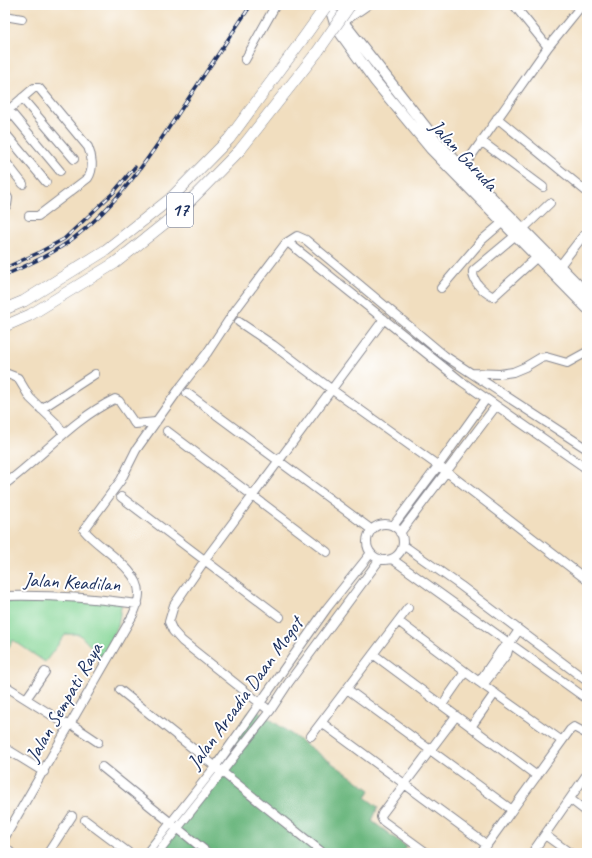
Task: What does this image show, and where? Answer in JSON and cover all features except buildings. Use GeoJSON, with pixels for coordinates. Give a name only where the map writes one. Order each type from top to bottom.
{"type":"FeatureCollection","features":[{"type":"Feature","properties":{"kind":"highway","name":"17"},"geometry":{"type":"LineString","coordinates":[[5,326],[30,315],[115,263],[180,211],[240,150],[318,51],[350,5]]}},
{"type":"Feature","properties":{"kind":"highway","name":"17"},"geometry":{"type":"LineString","coordinates":[[5,309],[24,300],[106,250],[170,199],[229,139],[302,40],[328,8]]}},
{"type":"Feature","properties":{"kind":"main road","name":"Jalan Garuda"},"geometry":{"type":"LineString","coordinates":[[328,8],[384,75],[435,146],[462,169],[541,254],[587,308]]}},
{"type":"Feature","properties":{"kind":"main road","name":"Jalan Garuda"},"geometry":{"type":"LineString","coordinates":[[340,24],[375,81],[503,222],[519,232]]}},
{"type":"Feature","properties":{"kind":"main road"},"geometry":{"type":"LineString","coordinates":[[375,81],[384,75]]}},
{"type":"Feature","properties":{"kind":"main road","name":"Jalan Garuda"},"geometry":{"type":"LineString","coordinates":[[541,254],[559,266],[587,294]]}},
{"type":"Feature","properties":{"kind":"street"},"geometry":{"type":"LineString","coordinates":[[245,60],[274,8],[274,5]]}},
{"type":"Feature","properties":{"kind":"street"},"geometry":{"type":"LineString","coordinates":[[340,24],[368,5]]}},
{"type":"Feature","properties":{"kind":"street"},"geometry":{"type":"LineString","coordinates":[[514,5],[548,47]]}},
{"type":"Feature","properties":{"kind":"street"},"geometry":{"type":"LineString","coordinates":[[462,169],[497,118],[579,6]]}},
{"type":"Feature","properties":{"kind":"street"},"geometry":{"type":"LineString","coordinates":[[5,16],[22,19]]}},
{"type":"Feature","properties":{"kind":"street"},"geometry":{"type":"LineString","coordinates":[[29,216],[38,216],[88,178],[90,175],[91,160],[88,147],[39,88],[34,88],[7,111],[60,171]]}},
{"type":"Feature","properties":{"kind":"street"},"geometry":{"type":"LineString","coordinates":[[22,98],[74,159]]}},
{"type":"Feature","properties":{"kind":"street"},"geometry":{"type":"LineString","coordinates":[[497,118],[587,192]]}},
{"type":"Feature","properties":{"kind":"street"},"geometry":{"type":"LineString","coordinates":[[5,133],[46,182]]}},
{"type":"Feature","properties":{"kind":"street"},"geometry":{"type":"LineString","coordinates":[[481,141],[543,187]]}},
{"type":"Feature","properties":{"kind":"street"},"geometry":{"type":"LineString","coordinates":[[5,161],[23,184]]}},
{"type":"Feature","properties":{"kind":"street"},"geometry":{"type":"LineString","coordinates":[[5,193],[8,198],[7,205],[5,207]]}},
{"type":"Feature","properties":{"kind":"street"},"geometry":{"type":"LineString","coordinates":[[541,254],[493,297],[476,284],[472,277],[473,271],[519,232],[550,203]]}},
{"type":"Feature","properties":{"kind":"street"},"geometry":{"type":"LineString","coordinates":[[441,288],[482,240],[503,222]]}},
{"type":"Feature","properties":{"kind":"street"},"geometry":{"type":"LineString","coordinates":[[138,604],[139,593],[136,580],[110,551],[84,530],[121,480],[136,450],[278,252],[286,243],[297,236],[306,240],[445,356],[587,449]]}},
{"type":"Feature","properties":{"kind":"street"},"geometry":{"type":"LineString","coordinates":[[559,266],[583,236]]}},
{"type":"Feature","properties":{"kind":"street"},"geometry":{"type":"LineString","coordinates":[[290,244],[461,381],[587,468]]}},
{"type":"Feature","properties":{"kind":"street"},"geometry":{"type":"LineString","coordinates":[[270,711],[182,641],[173,631],[168,622],[174,605],[205,560],[384,319]]}},
{"type":"Feature","properties":{"kind":"street"},"geometry":{"type":"LineString","coordinates":[[239,322],[273,345],[447,472],[587,580]]}},
{"type":"Feature","properties":{"kind":"street"},"geometry":{"type":"LineString","coordinates":[[471,373],[500,374],[513,372],[540,358],[546,357],[567,364],[587,352]]}},
{"type":"Feature","properties":{"kind":"street"},"geometry":{"type":"LineString","coordinates":[[5,373],[18,378],[30,398],[56,423],[64,434]]}},
{"type":"Feature","properties":{"kind":"street"},"geometry":{"type":"LineString","coordinates":[[41,409],[95,374]]}},
{"type":"Feature","properties":{"kind":"street"},"geometry":{"type":"LineString","coordinates":[[187,393],[372,530]]}},
{"type":"Feature","properties":{"kind":"street"},"geometry":{"type":"LineString","coordinates":[[5,484],[64,434],[105,404],[115,399],[119,400],[136,424],[156,422]]}},
{"type":"Feature","properties":{"kind":"street"},"geometry":{"type":"LineString","coordinates":[[393,526],[486,399]]}},
{"type":"Feature","properties":{"kind":"street"},"geometry":{"type":"LineString","coordinates":[[400,533],[496,406]]}},
{"type":"Feature","properties":{"kind":"street"},"geometry":{"type":"LineString","coordinates":[[167,431],[327,552]]}},
{"type":"Feature","properties":{"kind":"street"},"geometry":{"type":"LineString","coordinates":[[120,497],[280,617]]}},
{"type":"Feature","properties":{"kind":"street"},"geometry":{"type":"LineString","coordinates":[[385,524],[393,526],[400,533],[403,539],[403,545],[397,556],[392,559],[380,559],[371,553],[368,545],[368,537],[372,530],[385,524]]}},
{"type":"Feature","properties":{"kind":"street"},"geometry":{"type":"LineString","coordinates":[[403,545],[587,681]]}},
{"type":"Feature","properties":{"kind":"street","name":"Jalan Arcadia Daan Mogot"},"geometry":{"type":"LineString","coordinates":[[146,853],[215,767],[327,608],[371,553]]}},
{"type":"Feature","properties":{"kind":"street","name":"Jalan Arcadia Daan Mogot"},"geometry":{"type":"LineString","coordinates":[[158,853],[270,711],[289,682],[380,559]]}},
{"type":"Feature","properties":{"kind":"street"},"geometry":{"type":"LineString","coordinates":[[392,559],[510,642],[587,699]]}},
{"type":"Feature","properties":{"kind":"street","name":"Jalan Keadilan"},"geometry":{"type":"LineString","coordinates":[[5,596],[100,599],[138,604]]}},
{"type":"Feature","properties":{"kind":"street","name":"Jalan Sempati Raya"},"geometry":{"type":"LineString","coordinates":[[5,837],[44,772],[138,604]]}},
{"type":"Feature","properties":{"kind":"street"},"geometry":{"type":"LineString","coordinates":[[311,736],[408,608]]}},
{"type":"Feature","properties":{"kind":"street"},"geometry":{"type":"LineString","coordinates":[[398,621],[465,672],[562,741]]}},
{"type":"Feature","properties":{"kind":"street"},"geometry":{"type":"LineString","coordinates":[[481,683],[519,630]]}},
{"type":"Feature","properties":{"kind":"street"},"geometry":{"type":"LineString","coordinates":[[373,654],[537,776]]}},
{"type":"Feature","properties":{"kind":"street"},"geometry":{"type":"LineString","coordinates":[[26,699],[45,672]]}},
{"type":"Feature","properties":{"kind":"street"},"geometry":{"type":"LineString","coordinates":[[442,706],[465,672]]}},
{"type":"Feature","properties":{"kind":"street"},"geometry":{"type":"LineString","coordinates":[[7,687],[98,742]]}},
{"type":"Feature","properties":{"kind":"street"},"geometry":{"type":"LineString","coordinates":[[346,689],[512,810]]}},
{"type":"Feature","properties":{"kind":"street"},"geometry":{"type":"LineString","coordinates":[[120,690],[323,853]]}},
{"type":"Feature","properties":{"kind":"street"},"geometry":{"type":"LineString","coordinates":[[471,727],[495,693]]}},
{"type":"Feature","properties":{"kind":"street"},"geometry":{"type":"LineString","coordinates":[[427,853],[383,821],[381,817],[456,716]]}},
{"type":"Feature","properties":{"kind":"street"},"geometry":{"type":"LineString","coordinates":[[322,723],[487,844]]}},
{"type":"Feature","properties":{"kind":"street"},"geometry":{"type":"LineString","coordinates":[[481,853],[570,730],[574,727],[587,734]]}},
{"type":"Feature","properties":{"kind":"street"},"geometry":{"type":"LineString","coordinates":[[5,748],[44,772]]}},
{"type":"Feature","properties":{"kind":"street"},"geometry":{"type":"LineString","coordinates":[[102,766],[208,853]]}},
{"type":"Feature","properties":{"kind":"street"},"geometry":{"type":"LineString","coordinates":[[532,853],[587,774]]}},
{"type":"Feature","properties":{"kind":"street"},"geometry":{"type":"LineString","coordinates":[[570,799],[587,812]]}},
{"type":"Feature","properties":{"kind":"street"},"geometry":{"type":"LineString","coordinates":[[48,853],[72,816]]}},
{"type":"Feature","properties":{"kind":"street"},"geometry":{"type":"LineString","coordinates":[[85,820],[129,853]]}},
{"type":"Feature","properties":{"kind":"street"},"geometry":{"type":"LineString","coordinates":[[545,835],[570,853]]}},
{"type":"Feature","properties":{"kind":"street"},"geometry":{"type":"LineString","coordinates":[[5,847],[11,853]]}},
{"type":"Feature","properties":{"kind":"green space"},"geometry":{"type":"Polygon","coordinates":[[[85,596],[122,601],[118,626],[102,658],[79,634],[66,634],[45,662],[13,640],[5,653],[5,602],[85,596]]]}},
{"type":"Feature","properties":{"kind":"green space"},"geometry":{"type":"Polygon","coordinates":[[[253,707],[370,790],[366,798],[378,807],[372,821],[407,847],[402,853],[143,853],[216,760],[253,707]]]}},
{"type":"Feature","properties":{"kind":"railway"},"geometry":{"type":"LineString","coordinates":[[5,275],[60,248],[85,229],[116,198],[157,145],[251,5]]}},
{"type":"Feature","properties":{"kind":"railway"},"geometry":{"type":"LineString","coordinates":[[5,268],[64,239],[113,193],[135,167]]}}]}
